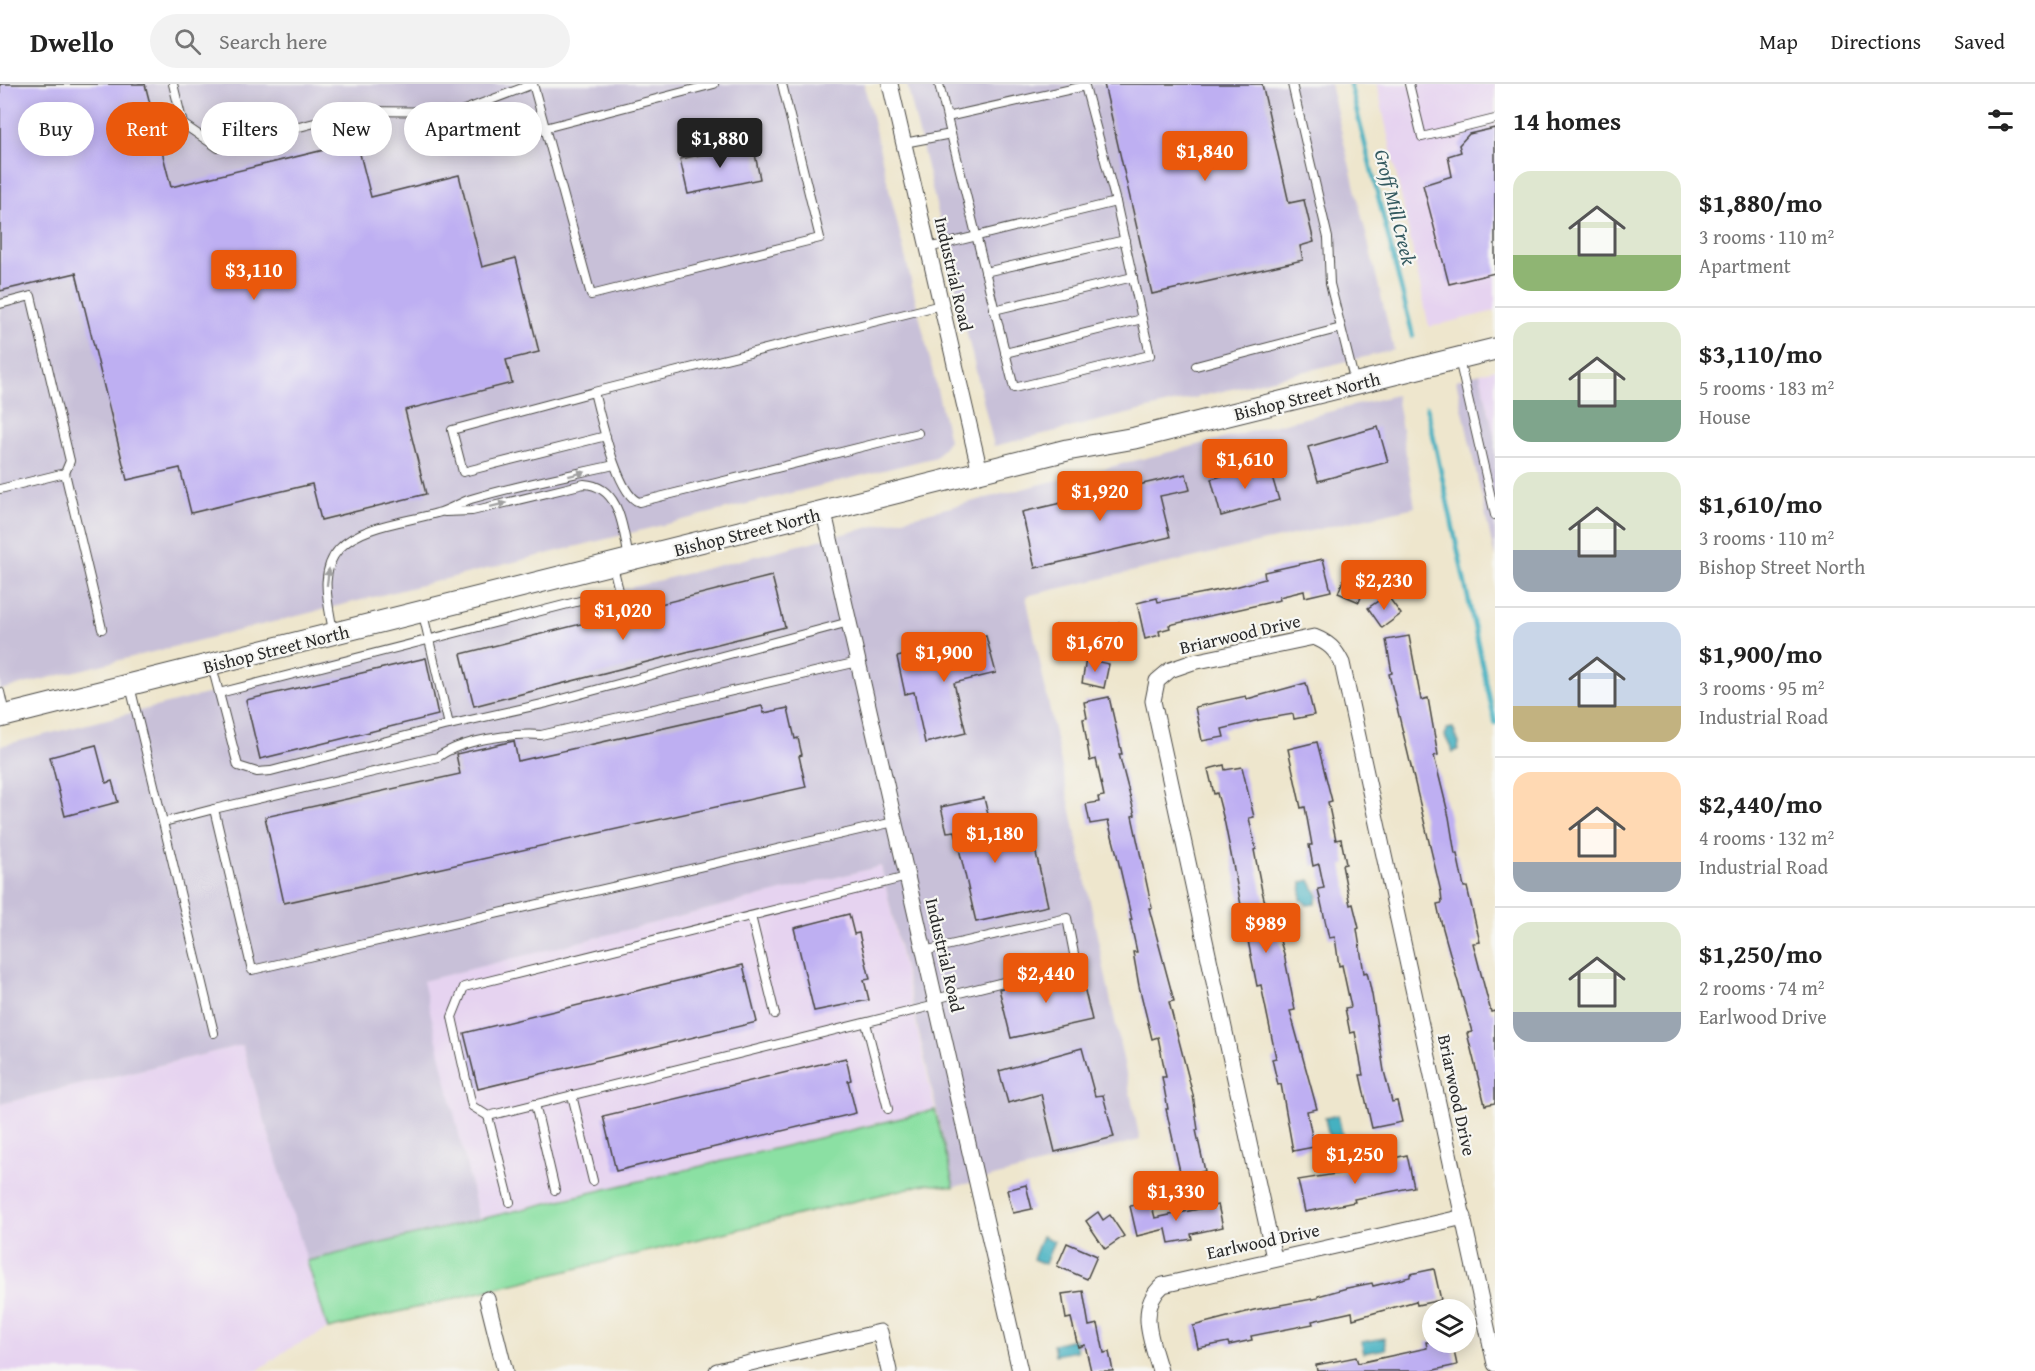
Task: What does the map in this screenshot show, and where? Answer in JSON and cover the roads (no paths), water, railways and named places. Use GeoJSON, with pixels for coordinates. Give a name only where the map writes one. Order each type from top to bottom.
{"type":"FeatureCollection","features":[{"type":"Feature","properties":{"kind":"main road","name":"Bishop Street North"},"geometry":{"type":"LineString","coordinates":[[3,717],[824,513],[1067,450],[1135,438],[1495,348]]}},
{"type":"Feature","properties":{"kind":"street","name":"Industrial Road"},"geometry":{"type":"LineString","coordinates":[[890,84],[980,472]]}},
{"type":"Feature","properties":{"kind":"street","name":"Industrial Road"},"geometry":{"type":"LineString","coordinates":[[824,513],[1020,1371]]}},
{"type":"Feature","properties":{"kind":"street","name":"Briarwood Drive"},"geometry":{"type":"LineString","coordinates":[[1274,1258],[1153,701],[1157,681],[1170,670],[1300,638],[1314,637],[1327,642],[1336,651],[1342,663],[1495,1364]]}},
{"type":"Feature","properties":{"kind":"street","name":"Earlwood Drive"},"geometry":{"type":"LineString","coordinates":[[1160,1371],[1148,1322],[1147,1308],[1152,1294],[1163,1285],[1179,1279],[1464,1217]]}},
{"type":"Feature","properties":{"kind":"street"},"geometry":{"type":"LineString","coordinates":[[487,1299],[506,1371]]}},
{"type":"Feature","properties":{"kind":"street"},"geometry":{"type":"LineString","coordinates":[[717,1371],[880,1332],[889,1371]]}},
{"type":"Feature","properties":{"kind":"lane"},"geometry":{"type":"LineString","coordinates":[[173,84],[183,124],[218,148],[361,111],[459,112],[533,84],[591,295],[820,238],[782,84]]}},
{"type":"Feature","properties":{"kind":"lane"},"geometry":{"type":"LineString","coordinates":[[545,128],[714,84]]}},
{"type":"Feature","properties":{"kind":"lane"},"geometry":{"type":"LineString","coordinates":[[939,84],[951,134],[985,272],[994,310],[1014,388],[1150,355],[1116,202],[1085,86],[947,117]]}},
{"type":"Feature","properties":{"kind":"lane"},"geometry":{"type":"LineString","coordinates":[[1292,84],[1328,238],[1330,284],[1355,384]]}},
{"type":"Feature","properties":{"kind":"lane"},"geometry":{"type":"LineString","coordinates":[[1409,84],[1422,137],[1495,119]]}},
{"type":"Feature","properties":{"kind":"lane"},"geometry":{"type":"LineString","coordinates":[[904,143],[951,134]]}},
{"type":"Feature","properties":{"kind":"lane"},"geometry":{"type":"LineString","coordinates":[[928,248],[1116,202]]}},
{"type":"Feature","properties":{"kind":"lane"},"geometry":{"type":"LineString","coordinates":[[985,272],[1125,240]]}},
{"type":"Feature","properties":{"kind":"lane"},"geometry":{"type":"LineString","coordinates":[[994,310],[1133,277]]}},
{"type":"Feature","properties":{"kind":"lane"},"geometry":{"type":"LineString","coordinates":[[0,304],[31,296],[70,460],[65,473],[102,629]]}},
{"type":"Feature","properties":{"kind":"lane"},"geometry":{"type":"LineString","coordinates":[[606,436],[462,472],[452,429],[941,305]]}},
{"type":"Feature","properties":{"kind":"lane"},"geometry":{"type":"LineString","coordinates":[[1005,353],[1143,319]]}},
{"type":"Feature","properties":{"kind":"lane"},"geometry":{"type":"LineString","coordinates":[[1196,366],[1341,328]]}},
{"type":"Feature","properties":{"kind":"lane"},"geometry":{"type":"LineString","coordinates":[[1459,358],[1492,513],[1495,515]]}},
{"type":"Feature","properties":{"kind":"lane"},"geometry":{"type":"LineString","coordinates":[[594,392],[614,465],[630,495],[639,502],[918,433]]}},
{"type":"Feature","properties":{"kind":"lane"},"geometry":{"type":"LineString","coordinates":[[334,635],[326,592],[327,573],[339,549],[352,539],[373,530],[440,512],[470,500],[614,465]]}},
{"type":"Feature","properties":{"kind":"lane"},"geometry":{"type":"LineString","coordinates":[[0,489],[65,473]]}},
{"type":"Feature","properties":{"kind":"lane"},"geometry":{"type":"LineString","coordinates":[[219,693],[619,591],[622,563],[615,502],[598,484],[584,484],[472,511],[440,512]]}},
{"type":"Feature","properties":{"kind":"lane"},"geometry":{"type":"LineString","coordinates":[[423,613],[449,725]]}},
{"type":"Feature","properties":{"kind":"lane"},"geometry":{"type":"LineString","coordinates":[[212,665],[238,766],[256,772],[271,771],[449,725],[547,703],[849,622]]}},
{"type":"Feature","properties":{"kind":"lane"},"geometry":{"type":"LineString","coordinates":[[164,822],[438,758],[448,749],[518,734],[541,735],[858,662]]}},
{"type":"Feature","properties":{"kind":"lane"},"geometry":{"type":"LineString","coordinates":[[130,685],[214,1034]]}},
{"type":"Feature","properties":{"kind":"lane"},"geometry":{"type":"LineString","coordinates":[[0,692],[3,717]]}},
{"type":"Feature","properties":{"kind":"lane"},"geometry":{"type":"LineString","coordinates":[[214,809],[252,970],[894,822]]}},
{"type":"Feature","properties":{"kind":"lane"},"geometry":{"type":"LineString","coordinates":[[510,1202],[488,1116],[472,1106],[452,1017],[464,987],[907,877]]}},
{"type":"Feature","properties":{"kind":"lane"},"geometry":{"type":"LineString","coordinates":[[751,915],[775,1014]]}},
{"type":"Feature","properties":{"kind":"lane"},"geometry":{"type":"LineString","coordinates":[[488,1116],[866,1023],[1076,964],[1067,918],[924,951]]}},
{"type":"Feature","properties":{"kind":"lane"},"geometry":{"type":"LineString","coordinates":[[866,1023],[888,1110]]}},
{"type":"Feature","properties":{"kind":"lane"},"geometry":{"type":"LineString","coordinates":[[572,1095],[593,1181]]}},
{"type":"Feature","properties":{"kind":"lane"},"geometry":{"type":"LineString","coordinates":[[535,1104],[555,1190]]}},
{"type":"Feature","properties":{"kind":"water"},"geometry":{"type":"Polygon","coordinates":[[[1453,728],[1459,743],[1458,750],[1453,752],[1445,736],[1447,729],[1453,728]]]}},
{"type":"Feature","properties":{"kind":"water"},"geometry":{"type":"Polygon","coordinates":[[[1310,880],[1318,896],[1315,904],[1307,905],[1301,899],[1302,882],[1310,880]]]}},
{"type":"Feature","properties":{"kind":"water"},"geometry":{"type":"Polygon","coordinates":[[[1338,1115],[1343,1138],[1330,1141],[1325,1118],[1338,1115]]]}},
{"type":"Feature","properties":{"kind":"water"},"geometry":{"type":"Polygon","coordinates":[[[1042,1236],[1054,1241],[1045,1264],[1033,1259],[1042,1236]]]}},
{"type":"Feature","properties":{"kind":"water"},"geometry":{"type":"Polygon","coordinates":[[[1384,1338],[1386,1349],[1364,1353],[1361,1342],[1384,1338]]]}},
{"type":"Feature","properties":{"kind":"water"},"geometry":{"type":"Polygon","coordinates":[[[1074,1339],[1077,1351],[1055,1355],[1053,1344],[1074,1339]]]}},
{"type":"Feature","properties":{"kind":"waterway","name":"Groff Mill Creek"},"geometry":{"type":"LineString","coordinates":[[1350,84],[1413,336]]}},
{"type":"Feature","properties":{"kind":"waterway","name":"Groff Mill Creek"},"geometry":{"type":"LineString","coordinates":[[1427,407],[1495,723]]}}]}
